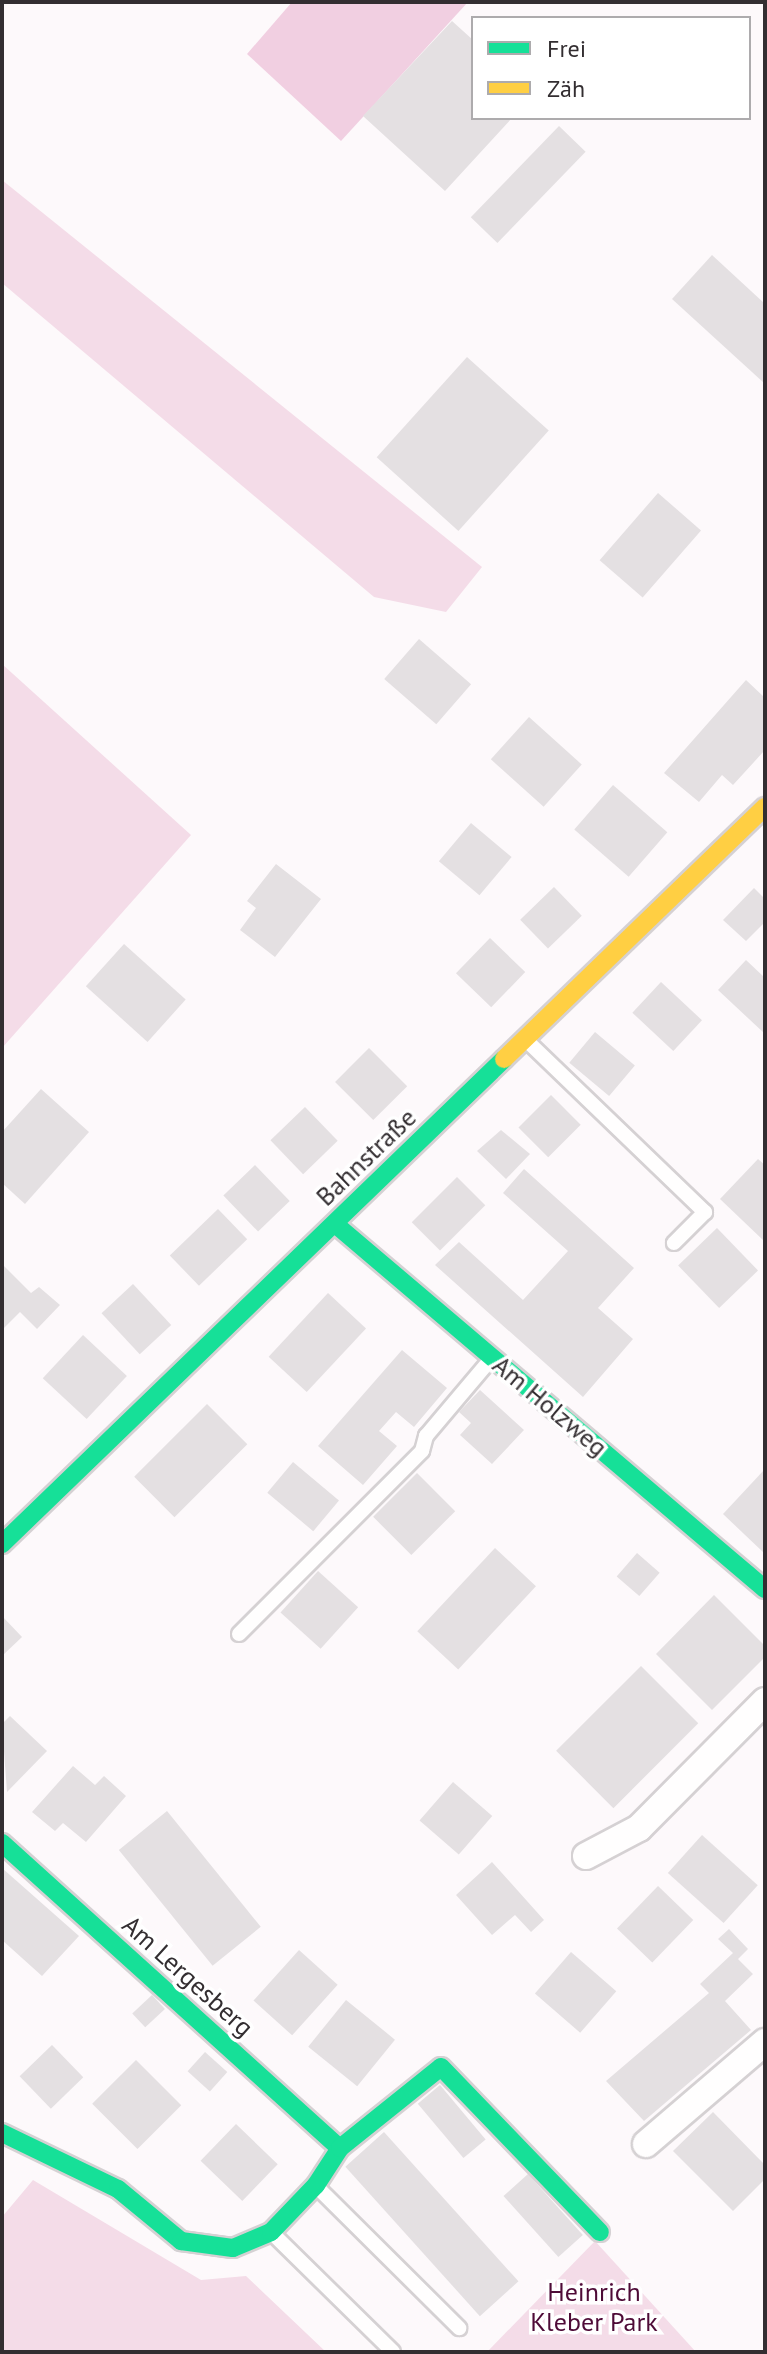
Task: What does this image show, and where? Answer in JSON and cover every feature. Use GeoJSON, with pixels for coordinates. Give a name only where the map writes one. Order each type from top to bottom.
{"type":"FeatureCollection","features":[{"type":"Feature","properties":{"kind":"street","name":"Bahnstraße"},"geometry":{"type":"LineString","coordinates":[[2,1544],[765,807]]}},
{"type":"Feature","properties":{"kind":"street","name":"Am Holzweg"},"geometry":{"type":"LineString","coordinates":[[335,1224],[765,1589]]}},
{"type":"Feature","properties":{"kind":"street"},"geometry":{"type":"LineString","coordinates":[[586,1856],[639,1828],[765,1701]]}},
{"type":"Feature","properties":{"kind":"street","name":"Am Lergesberg"},"geometry":{"type":"LineString","coordinates":[[2,1843],[340,2148]]}},
{"type":"Feature","properties":{"kind":"street"},"geometry":{"type":"LineString","coordinates":[[646,2144],[765,2043]]}},
{"type":"Feature","properties":{"kind":"street"},"geometry":{"type":"LineString","coordinates":[[2,2133],[118,2189],[181,2241],[233,2248],[271,2232],[316,2185],[340,2148],[441,2067],[600,2232]]}},
{"type":"Feature","properties":{"kind":"lane"},"geometry":{"type":"LineString","coordinates":[[525,1038],[705,1212],[674,1243]]}},
{"type":"Feature","properties":{"kind":"lane"},"geometry":{"type":"LineString","coordinates":[[239,1634],[422,1451],[426,1436],[492,1357]]}},
{"type":"Feature","properties":{"kind":"lane"},"geometry":{"type":"LineString","coordinates":[[316,2185],[459,2328]]}},
{"type":"Feature","properties":{"kind":"lane"},"geometry":{"type":"LineString","coordinates":[[271,2232],[393,2352]]}},
{"type":"Feature","properties":{"kind":"green space"},"geometry":{"type":"Polygon","coordinates":[[[2,180],[482,567],[446,612],[374,597],[2,283],[2,180]]]}},
{"type":"Feature","properties":{"kind":"green space"},"geometry":{"type":"Polygon","coordinates":[[[2,664],[191,835],[2,1048],[2,664]]]}},
{"type":"Feature","properties":{"kind":"green space"},"geometry":{"type":"Polygon","coordinates":[[[33,2180],[201,2280],[246,2276],[326,2352],[2,2352],[2,2217],[33,2180]]]}},
{"type":"Feature","properties":{"kind":"green space","name":"Heinrich Kleber Park"},"geometry":{"type":"Polygon","coordinates":[[[595,2241],[696,2352],[487,2352],[595,2241]]]}},
{"type":"Feature","properties":{"kind":"shaded area"},"geometry":{"type":"Polygon","coordinates":[[[292,2],[468,2],[341,141],[247,54],[292,2]]]}},
{"type":"Feature","properties":{"kind":"building"},"geometry":{"type":"Polygon","coordinates":[[[452,21],[471,38],[471,120],[510,120],[445,191],[363,116],[452,21]]]}},
{"type":"Feature","properties":{"kind":"building"},"geometry":{"type":"Polygon","coordinates":[[[559,126],[586,152],[497,243],[471,217],[559,126]]]}},
{"type":"Feature","properties":{"kind":"building"},"geometry":{"type":"Polygon","coordinates":[[[712,255],[765,304],[765,384],[672,299],[712,255]]]}},
{"type":"Feature","properties":{"kind":"building"},"geometry":{"type":"Polygon","coordinates":[[[467,357],[549,431],[458,531],[377,457],[467,357]]]}},
{"type":"Feature","properties":{"kind":"building"},"geometry":{"type":"Polygon","coordinates":[[[658,493],[701,530],[643,598],[600,560],[658,493]]]}},
{"type":"Feature","properties":{"kind":"building"},"geometry":{"type":"Polygon","coordinates":[[[419,639],[471,684],[436,724],[384,679],[419,639]]]}},
{"type":"Feature","properties":{"kind":"building"},"geometry":{"type":"Polygon","coordinates":[[[746,680],[765,698],[765,750],[733,785],[722,775],[699,802],[664,773],[746,680]]]}},
{"type":"Feature","properties":{"kind":"building"},"geometry":{"type":"Polygon","coordinates":[[[529,717],[582,765],[544,807],[491,759],[529,717]]]}},
{"type":"Feature","properties":{"kind":"building"},"geometry":{"type":"Polygon","coordinates":[[[613,785],[667,832],[629,877],[574,830],[613,785]]]}},
{"type":"Feature","properties":{"kind":"building"},"geometry":{"type":"Polygon","coordinates":[[[471,823],[512,857],[479,895],[439,861],[471,823]]]}},
{"type":"Feature","properties":{"kind":"building"},"geometry":{"type":"Polygon","coordinates":[[[276,864],[321,899],[275,957],[240,930],[256,908],[247,901],[276,864]]]}},
{"type":"Feature","properties":{"kind":"building"},"geometry":{"type":"Polygon","coordinates":[[[554,887],[582,916],[548,948],[520,920],[554,887]]]}},
{"type":"Feature","properties":{"kind":"building"},"geometry":{"type":"Polygon","coordinates":[[[754,888],[765,899],[765,922],[746,941],[723,920],[754,888]]]}},
{"type":"Feature","properties":{"kind":"building"},"geometry":{"type":"Polygon","coordinates":[[[490,938],[525,972],[491,1007],[456,973],[490,938]]]}},
{"type":"Feature","properties":{"kind":"building"},"geometry":{"type":"Polygon","coordinates":[[[124,944],[186,1000],[148,1042],[86,986],[124,944]]]}},
{"type":"Feature","properties":{"kind":"building"},"geometry":{"type":"Polygon","coordinates":[[[746,960],[765,978],[765,1034],[718,990],[746,960]]]}},
{"type":"Feature","properties":{"kind":"building"},"geometry":{"type":"Polygon","coordinates":[[[661,982],[702,1020],[673,1051],[632,1013],[661,982]]]}},
{"type":"Feature","properties":{"kind":"building"},"geometry":{"type":"Polygon","coordinates":[[[595,1032],[635,1065],[609,1096],[569,1063],[595,1032]]]}},
{"type":"Feature","properties":{"kind":"building"},"geometry":{"type":"Polygon","coordinates":[[[369,1048],[407,1086],[373,1120],[335,1082],[369,1048]]]}},
{"type":"Feature","properties":{"kind":"building"},"geometry":{"type":"Polygon","coordinates":[[[41,1089],[89,1132],[25,1204],[2,1183],[2,1132],[41,1089]]]}},
{"type":"Feature","properties":{"kind":"building"},"geometry":{"type":"Polygon","coordinates":[[[551,1095],[581,1125],[548,1157],[518,1128],[551,1095]]]}},
{"type":"Feature","properties":{"kind":"building"},"geometry":{"type":"Polygon","coordinates":[[[305,1107],[338,1141],[303,1174],[270,1140],[305,1107]]]}},
{"type":"Feature","properties":{"kind":"building"},"geometry":{"type":"Polygon","coordinates":[[[501,1130],[530,1154],[506,1179],[477,1151],[501,1130]]]}},
{"type":"Feature","properties":{"kind":"building"},"geometry":{"type":"Polygon","coordinates":[[[758,1159],[765,1165],[765,1242],[720,1199],[758,1159]]]}},
{"type":"Feature","properties":{"kind":"building"},"geometry":{"type":"Polygon","coordinates":[[[255,1165],[290,1201],[258,1232],[223,1196],[255,1165]]]}},
{"type":"Feature","properties":{"kind":"building"},"geometry":{"type":"Polygon","coordinates":[[[524,1169],[634,1268],[598,1308],[633,1339],[583,1397],[435,1265],[459,1242],[523,1300],[568,1251],[503,1193],[524,1169]]]}},
{"type":"Feature","properties":{"kind":"building"},"geometry":{"type":"Polygon","coordinates":[[[457,1177],[485,1205],[440,1251],[412,1222],[457,1177]]]}},
{"type":"Feature","properties":{"kind":"building"},"geometry":{"type":"Polygon","coordinates":[[[218,1209],[247,1239],[199,1286],[170,1256],[218,1209]]]}},
{"type":"Feature","properties":{"kind":"building"},"geometry":{"type":"Polygon","coordinates":[[[717,1228],[758,1270],[719,1308],[678,1266],[717,1228]]]}},
{"type":"Feature","properties":{"kind":"building"},"geometry":{"type":"Polygon","coordinates":[[[2,1264],[31,1293],[39,1287],[60,1305],[37,1329],[20,1312],[2,1330],[2,1264]]]}},
{"type":"Feature","properties":{"kind":"building"},"geometry":{"type":"Polygon","coordinates":[[[133,1284],[171,1325],[140,1354],[102,1313],[133,1284]]]}},
{"type":"Feature","properties":{"kind":"building"},"geometry":{"type":"Polygon","coordinates":[[[328,1293],[366,1328],[307,1392],[269,1357],[328,1293]]]}},
{"type":"Feature","properties":{"kind":"building"},"geometry":{"type":"Polygon","coordinates":[[[83,1335],[127,1376],[87,1419],[43,1378],[83,1335]]]}},
{"type":"Feature","properties":{"kind":"building"},"geometry":{"type":"Polygon","coordinates":[[[402,1350],[447,1388],[414,1427],[396,1412],[379,1431],[397,1446],[363,1485],[318,1446],[402,1350]]]}},
{"type":"Feature","properties":{"kind":"building"},"geometry":{"type":"Polygon","coordinates":[[[480,1390],[524,1430],[492,1464],[460,1435],[471,1423],[459,1412],[480,1390]]]}},
{"type":"Feature","properties":{"kind":"building"},"geometry":{"type":"Polygon","coordinates":[[[207,1404],[247,1444],[174,1517],[134,1477],[207,1404]]]}},
{"type":"Feature","properties":{"kind":"building"},"geometry":{"type":"Polygon","coordinates":[[[293,1462],[339,1501],[313,1531],[267,1493],[293,1462]]]}},
{"type":"Feature","properties":{"kind":"building"},"geometry":{"type":"Polygon","coordinates":[[[765,1469],[765,1554],[723,1514],[765,1469]]]}},
{"type":"Feature","properties":{"kind":"building"},"geometry":{"type":"Polygon","coordinates":[[[417,1473],[455,1511],[411,1555],[373,1517],[417,1473]]]}},
{"type":"Feature","properties":{"kind":"building"},"geometry":{"type":"Polygon","coordinates":[[[495,1548],[536,1586],[458,1670],[417,1631],[495,1548]]]}},
{"type":"Feature","properties":{"kind":"building"},"geometry":{"type":"Polygon","coordinates":[[[637,1553],[660,1573],[639,1596],[617,1576],[637,1553]]]}},
{"type":"Feature","properties":{"kind":"building"},"geometry":{"type":"Polygon","coordinates":[[[318,1571],[358,1607],[321,1649],[281,1613],[318,1571]]]}},
{"type":"Feature","properties":{"kind":"building"},"geometry":{"type":"Polygon","coordinates":[[[714,1595],[765,1646],[765,1657],[712,1710],[656,1654],[714,1595]]]}},
{"type":"Feature","properties":{"kind":"building"},"geometry":{"type":"Polygon","coordinates":[[[2,1616],[22,1637],[2,1656],[2,1616]]]}},
{"type":"Feature","properties":{"kind":"building"},"geometry":{"type":"Polygon","coordinates":[[[641,1666],[698,1723],[613,1808],[556,1751],[641,1666]]]}},
{"type":"Feature","properties":{"kind":"building"},"geometry":{"type":"Polygon","coordinates":[[[10,1716],[47,1751],[7,1792],[2,1724],[10,1716]]]}},
{"type":"Feature","properties":{"kind":"building"},"geometry":{"type":"Polygon","coordinates":[[[73,1766],[95,1785],[104,1776],[126,1796],[86,1842],[63,1823],[55,1831],[32,1812],[73,1766]]]}},
{"type":"Feature","properties":{"kind":"building"},"geometry":{"type":"Polygon","coordinates":[[[453,1782],[492,1816],[459,1855],[420,1820],[453,1782]]]}},
{"type":"Feature","properties":{"kind":"building"},"geometry":{"type":"Polygon","coordinates":[[[167,1811],[261,1927],[213,1966],[119,1850],[167,1811]]]}},
{"type":"Feature","properties":{"kind":"building"},"geometry":{"type":"Polygon","coordinates":[[[702,1835],[758,1885],[724,1923],[668,1873],[702,1835]]]}},
{"type":"Feature","properties":{"kind":"building"},"geometry":{"type":"Polygon","coordinates":[[[492,1862],[544,1920],[531,1932],[515,1915],[492,1935],[456,1895],[492,1862]]]}},
{"type":"Feature","properties":{"kind":"building"},"geometry":{"type":"Polygon","coordinates":[[[2,1868],[79,1936],[42,1976],[2,1940],[2,1868]]]}},
{"type":"Feature","properties":{"kind":"building"},"geometry":{"type":"Polygon","coordinates":[[[658,1886],[693,1920],[652,1962],[617,1928],[658,1886]]]}},
{"type":"Feature","properties":{"kind":"building"},"geometry":{"type":"Polygon","coordinates":[[[729,1929],[748,1949],[738,1959],[753,1974],[725,2001],[751,2030],[644,2121],[606,2081],[709,1993],[700,1984],[733,1953],[718,1939],[729,1929]]]}},
{"type":"Feature","properties":{"kind":"building"},"geometry":{"type":"Polygon","coordinates":[[[299,1950],[338,1985],[292,2035],[253,2001],[299,1950]]]}},
{"type":"Feature","properties":{"kind":"building"},"geometry":{"type":"Polygon","coordinates":[[[571,1952],[616,1991],[580,2033],[535,1994],[571,1952]]]}},
{"type":"Feature","properties":{"kind":"building"},"geometry":{"type":"Polygon","coordinates":[[[152,1995],[165,2009],[145,2027],[132,2013],[152,1995]]]}},
{"type":"Feature","properties":{"kind":"building"},"geometry":{"type":"Polygon","coordinates":[[[346,2000],[395,2040],[357,2086],[308,2047],[346,2000]]]}},
{"type":"Feature","properties":{"kind":"building"},"geometry":{"type":"Polygon","coordinates":[[[52,2045],[83,2077],[51,2109],[20,2076],[52,2045]]]}},
{"type":"Feature","properties":{"kind":"building"},"geometry":{"type":"Polygon","coordinates":[[[205,2052],[227,2072],[210,2091],[188,2071],[205,2052]]]}},
{"type":"Feature","properties":{"kind":"building"},"geometry":{"type":"Polygon","coordinates":[[[136,2060],[181,2105],[137,2149],[92,2104],[136,2060]]]}},
{"type":"Feature","properties":{"kind":"building"},"geometry":{"type":"Polygon","coordinates":[[[440,2085],[486,2139],[463,2158],[418,2104],[440,2085]]]}},
{"type":"Feature","properties":{"kind":"building"},"geometry":{"type":"Polygon","coordinates":[[[713,2112],[765,2165],[765,2179],[733,2211],[673,2151],[713,2112]]]}},
{"type":"Feature","properties":{"kind":"building"},"geometry":{"type":"Polygon","coordinates":[[[236,2124],[278,2164],[242,2201],[201,2161],[236,2124]]]}},
{"type":"Feature","properties":{"kind":"building"},"geometry":{"type":"Polygon","coordinates":[[[384,2132],[518,2281],[480,2316],[345,2167],[384,2132]]]}},
{"type":"Feature","properties":{"kind":"building"},"geometry":{"type":"Polygon","coordinates":[[[528,2174],[583,2235],[558,2257],[503,2196],[528,2174]]]}},
{"type":"Feature","properties":{"kind":"traffic: fast"},"geometry":{"type":"LineString","coordinates":[[2,1544],[504,1059]]}},
{"type":"Feature","properties":{"kind":"traffic: fast"},"geometry":{"type":"LineString","coordinates":[[335,1224],[765,1589]]}},
{"type":"Feature","properties":{"kind":"traffic: fast"},"geometry":{"type":"LineString","coordinates":[[2,1843],[340,2148]]}},
{"type":"Feature","properties":{"kind":"traffic: fast"},"geometry":{"type":"LineString","coordinates":[[2,2133],[118,2189],[181,2241],[233,2248],[271,2232],[316,2185],[340,2148],[441,2067],[600,2232]]}},
{"type":"Feature","properties":{"kind":"traffic: slow"},"geometry":{"type":"LineString","coordinates":[[504,1059],[765,807]]}}]}
